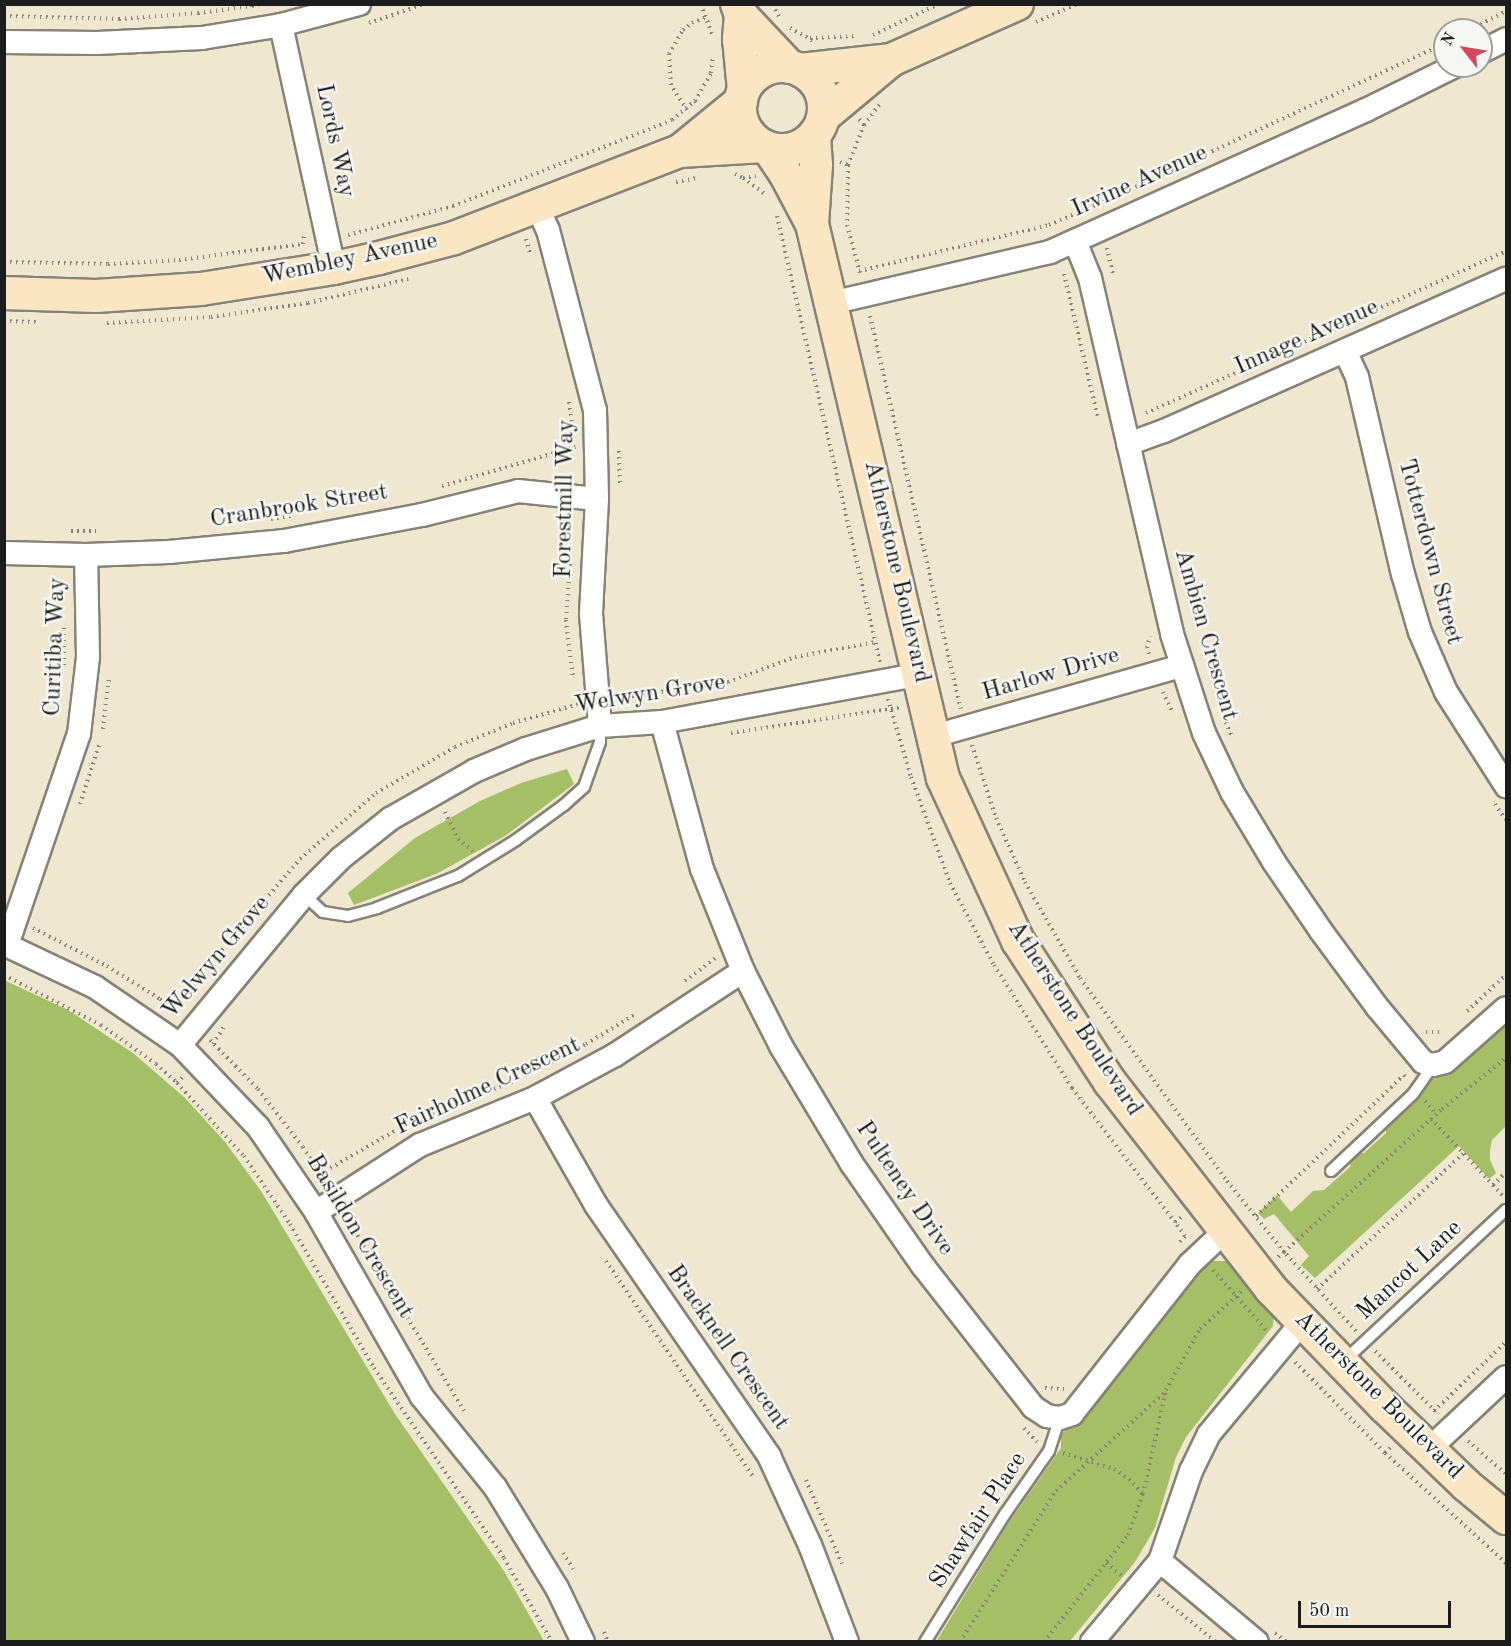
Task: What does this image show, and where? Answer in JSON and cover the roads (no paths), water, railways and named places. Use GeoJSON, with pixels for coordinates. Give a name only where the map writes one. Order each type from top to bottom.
{"type":"FeatureCollection","features":[{"type":"Feature","properties":{"kind":"street"},"geometry":{"type":"LineString","coordinates":[[4,42],[97,43],[202,38],[281,25],[359,4]]}},
{"type":"Feature","properties":{"kind":"street"},"geometry":{"type":"LineString","coordinates":[[739,10],[742,122],[747,132],[766,147],[785,150],[796,148],[891,60],[1013,5]]}},
{"type":"Feature","properties":{"kind":"street"},"geometry":{"type":"LineString","coordinates":[[739,10],[795,69],[810,76],[822,94],[819,126]]}},
{"type":"Feature","properties":{"kind":"street","name":"Lords Way"},"geometry":{"type":"LineString","coordinates":[[281,25],[334,268]]}},
{"type":"Feature","properties":{"kind":"street"},"geometry":{"type":"LineString","coordinates":[[743,95],[759,74],[768,69],[795,69],[891,60]]}},
{"type":"Feature","properties":{"kind":"street","name":"Irvine Avenue"},"geometry":{"type":"LineString","coordinates":[[831,303],[1035,256],[1075,241],[1366,110],[1433,77]]}},
{"type":"Feature","properties":{"kind":"street","name":"Wembley Avenue"},"geometry":{"type":"LineString","coordinates":[[680,152],[743,95]]}},
{"type":"Feature","properties":{"kind":"street","name":"Atherstone Boulevard"},"geometry":{"type":"LineString","coordinates":[[812,224],[819,126]]}},
{"type":"Feature","properties":{"kind":"street","name":"Wembley Avenue"},"geometry":{"type":"LineString","coordinates":[[4,293],[96,296],[201,289],[334,268],[454,238],[538,208],[680,152],[766,147]]}},
{"type":"Feature","properties":{"kind":"street","name":"Atherstone Boulevard"},"geometry":{"type":"LineString","coordinates":[[766,147],[785,173],[812,224],[921,674],[943,778],[1018,941],[1110,1082],[1260,1274],[1342,1363],[1429,1449],[1506,1518]]}},
{"type":"Feature","properties":{"kind":"street","name":"Forestmill Way"},"geometry":{"type":"LineString","coordinates":[[538,208],[548,230],[595,411],[597,499],[591,614],[600,726]]}},
{"type":"Feature","properties":{"kind":"street","name":"Ambien Crescent"},"geometry":{"type":"LineString","coordinates":[[1075,241],[1090,278],[1182,666],[1204,733],[1253,827],[1321,931],[1403,1040],[1423,1062],[1433,1065]]}},
{"type":"Feature","properties":{"kind":"street","name":"Innage Avenue"},"geometry":{"type":"LineString","coordinates":[[1128,444],[1164,431],[1506,279]]}},
{"type":"Feature","properties":{"kind":"street","name":"Totterdown Street"},"geometry":{"type":"LineString","coordinates":[[1345,351],[1357,377],[1401,566],[1419,632],[1446,692],[1506,786]]}},
{"type":"Feature","properties":{"kind":"street","name":"Cranbrook Street"},"geometry":{"type":"LineString","coordinates":[[4,553],[86,555],[169,552],[284,541],[422,515],[518,491],[597,499]]}},
{"type":"Feature","properties":{"kind":"street","name":"Curitiba Way"},"geometry":{"type":"LineString","coordinates":[[6,944],[79,734],[88,657],[86,555]]}},
{"type":"Feature","properties":{"kind":"street","name":"Harlow Drive"},"geometry":{"type":"LineString","coordinates":[[934,736],[1182,666]]}},
{"type":"Feature","properties":{"kind":"street","name":"Welwyn Grove"},"geometry":{"type":"LineString","coordinates":[[180,1045],[304,895],[341,858],[390,819],[474,771],[526,749],[600,726],[662,722],[921,674]]}},
{"type":"Feature","properties":{"kind":"street","name":"Pulteney Drive"},"geometry":{"type":"LineString","coordinates":[[662,722],[702,869],[743,971],[781,1046],[852,1164],[923,1266],[1033,1407],[1047,1416],[1060,1418]]}},
{"type":"Feature","properties":{"kind":"street","name":"Basildon Crescent"},"geometry":{"type":"LineString","coordinates":[[6,944],[95,987],[180,1045],[258,1126],[320,1220],[422,1397],[495,1487],[557,1587],[583,1641]]}},
{"type":"Feature","properties":{"kind":"street","name":"Fairholme Crescent"},"geometry":{"type":"LineString","coordinates":[[320,1220],[420,1145],[536,1098],[615,1055],[743,971]]}},
{"type":"Feature","properties":{"kind":"street"},"geometry":{"type":"LineString","coordinates":[[1433,1065],[1445,1062],[1458,1053],[1506,1008]]}},
{"type":"Feature","properties":{"kind":"street","name":"Bracknell Crescent"},"geometry":{"type":"LineString","coordinates":[[536,1098],[596,1205],[769,1456],[810,1545],[847,1641]]}},
{"type":"Feature","properties":{"kind":"street"},"geometry":{"type":"LineString","coordinates":[[1060,1418],[1072,1414],[1082,1405],[1190,1264],[1225,1231]]}},
{"type":"Feature","properties":{"kind":"street"},"geometry":{"type":"LineString","coordinates":[[1092,1641],[1160,1561],[1191,1471],[1209,1434],[1303,1321]]}},
{"type":"Feature","properties":{"kind":"street"},"geometry":{"type":"LineString","coordinates":[[1429,1449],[1506,1377]]}},
{"type":"Feature","properties":{"kind":"street"},"geometry":{"type":"LineString","coordinates":[[1160,1561],[1257,1641]]}},
{"type":"Feature","properties":{"kind":"lane"},"geometry":{"type":"LineString","coordinates":[[304,895],[323,912],[348,916],[377,908],[458,876],[564,805],[584,787],[600,742],[600,726]]}},
{"type":"Feature","properties":{"kind":"lane"},"geometry":{"type":"LineString","coordinates":[[1331,1171],[1413,1094],[1433,1065]]}},
{"type":"Feature","properties":{"kind":"lane","name":"Mancot Lane"},"geometry":{"type":"LineString","coordinates":[[1342,1363],[1506,1210]]}},
{"type":"Feature","properties":{"kind":"lane","name":"Shawfair Place"},"geometry":{"type":"LineString","coordinates":[[926,1641],[1005,1514],[1049,1451],[1060,1418]]}}]}
